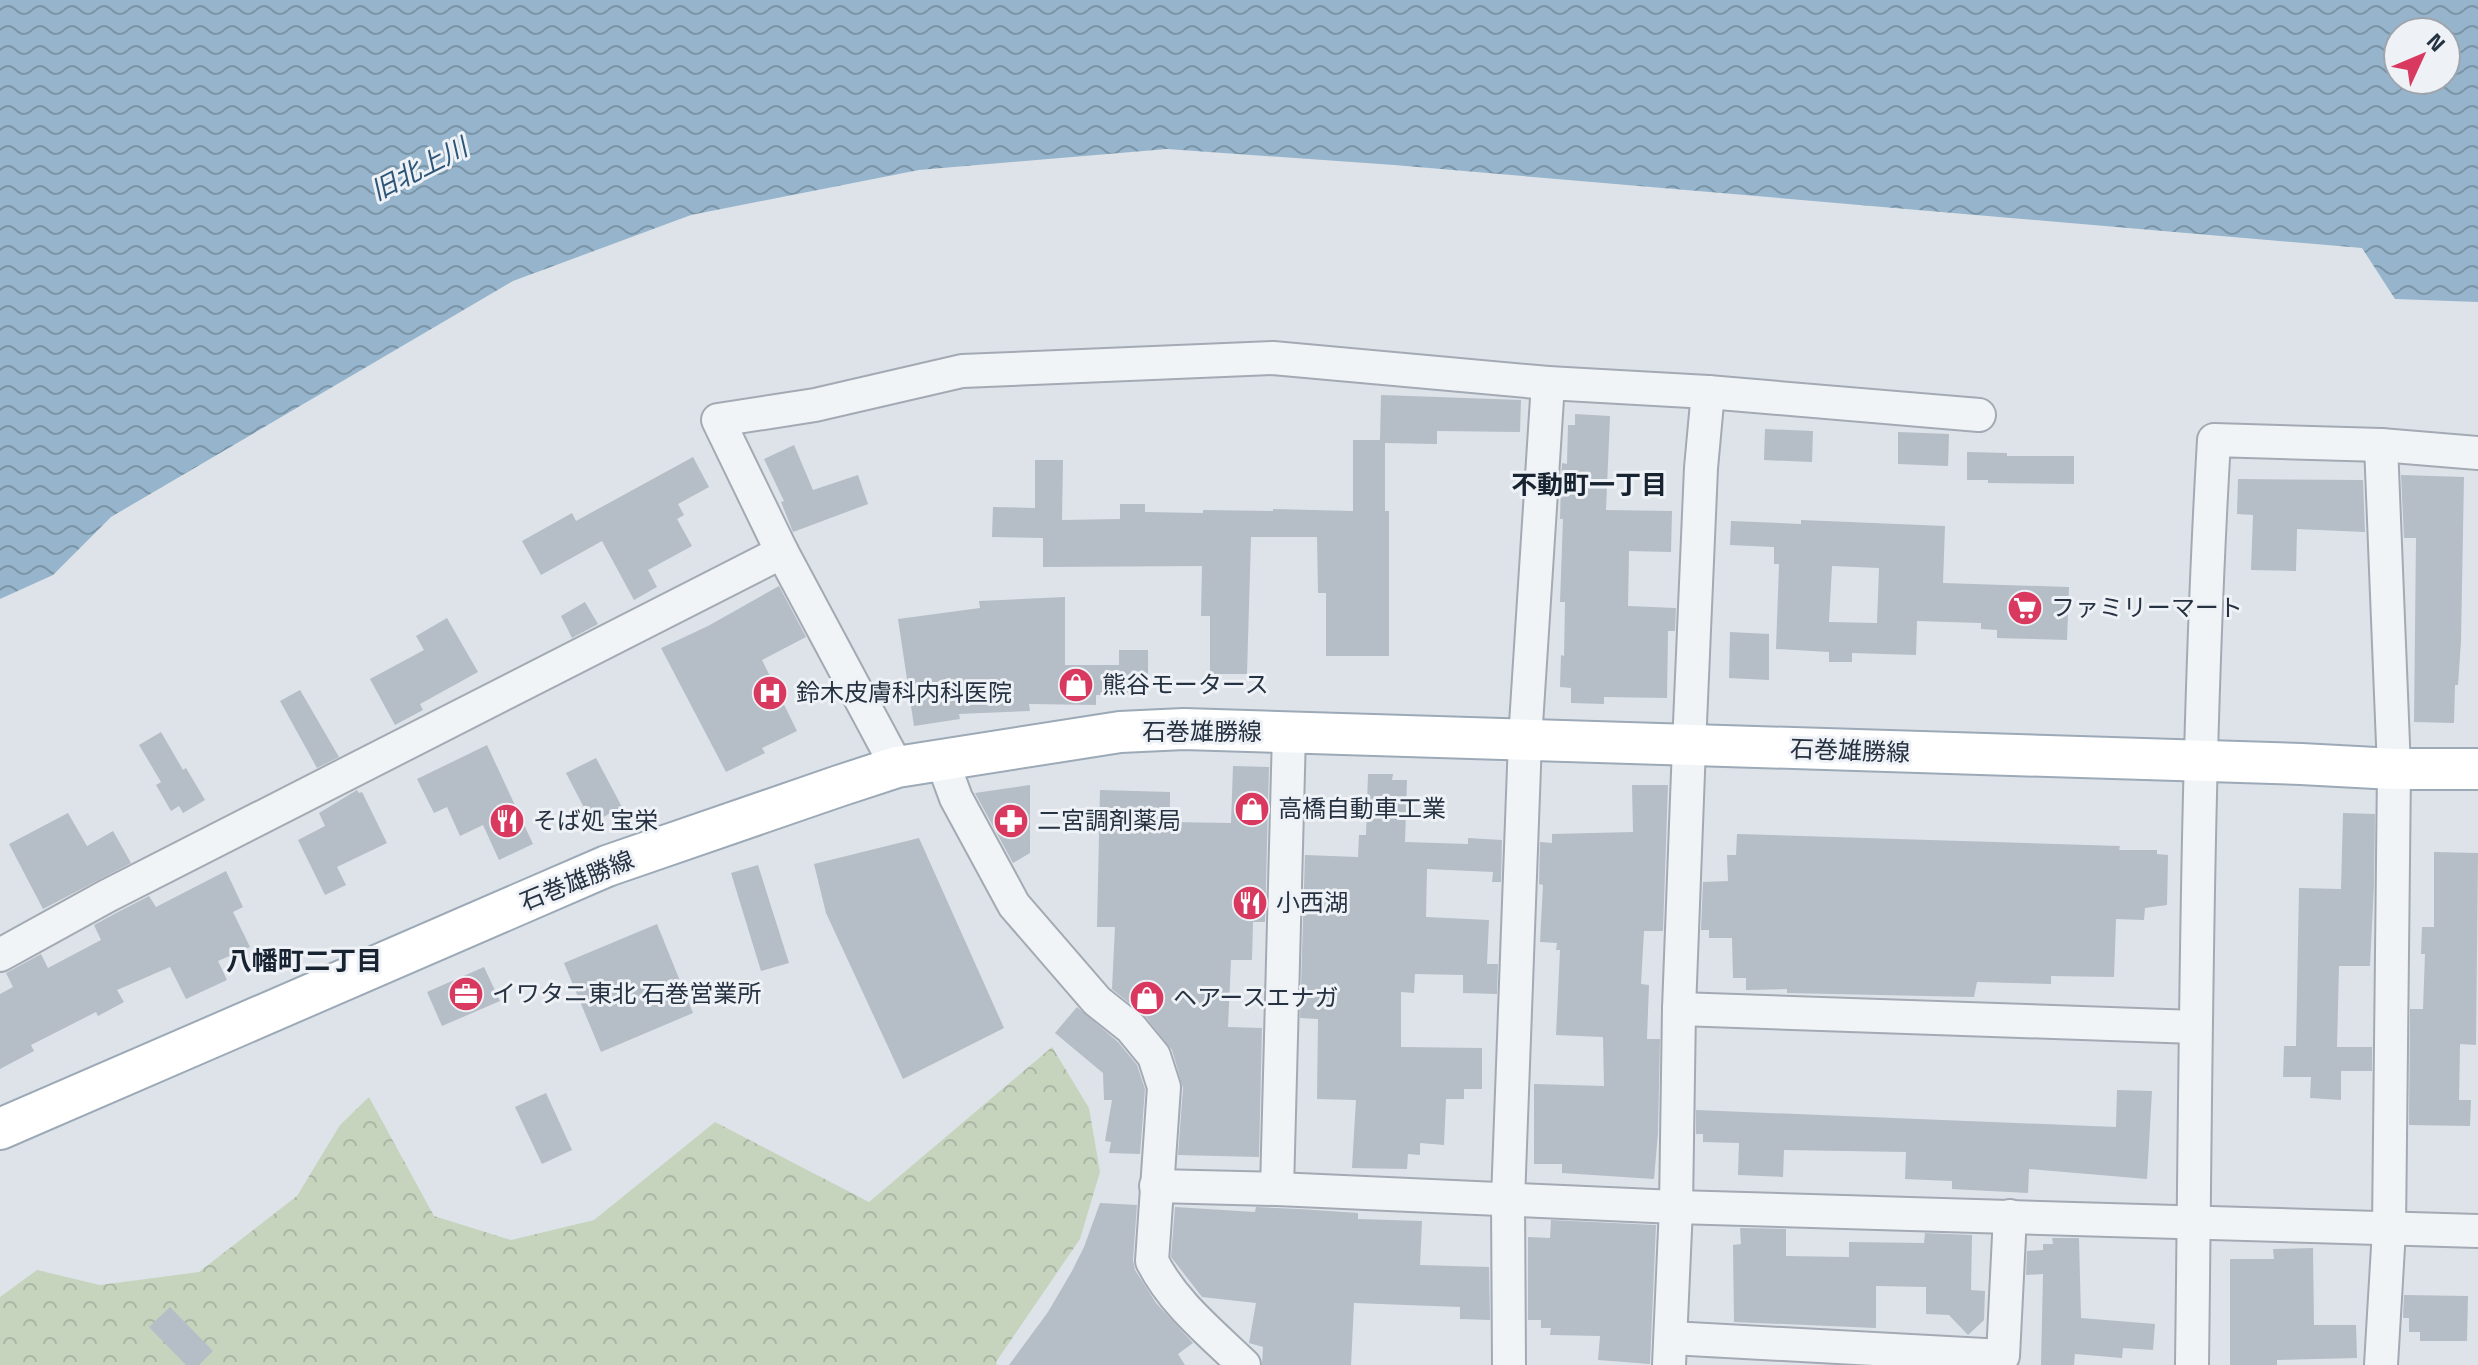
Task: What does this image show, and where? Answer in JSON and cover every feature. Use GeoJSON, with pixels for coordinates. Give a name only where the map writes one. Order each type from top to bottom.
{"type":"FeatureCollection","features":[{"type":"Feature","properties":{"kind":"main road","name":"石巻雄勝線"},"geometry":{"type":"LineString","coordinates":[[0,1129],[607,866],[897,767],[1120,732],[1184,729],[2394,769],[2478,769]]}},
{"type":"Feature","properties":{"kind":"street"},"geometry":{"type":"LineString","coordinates":[[897,767],[782,552],[718,420],[815,405],[962,371],[1273,358],[1548,383],[1708,392],[1979,415]]}},
{"type":"Feature","properties":{"kind":"street"},"geometry":{"type":"LineString","coordinates":[[1509,1365],[1508,1200],[1525,740],[1548,383]]}},
{"type":"Feature","properties":{"kind":"street"},"geometry":{"type":"LineString","coordinates":[[1708,392],[1701,468],[1689,746],[1670,1352],[2003,1356],[2010,1216]]}},
{"type":"Feature","properties":{"kind":"street"},"geometry":{"type":"LineString","coordinates":[[2192,1365],[2200,762],[2214,440],[2381,445],[2478,453]]}},
{"type":"Feature","properties":{"kind":"street"},"geometry":{"type":"LineString","coordinates":[[2381,445],[2394,769],[2389,1230],[2381,1365]]}},
{"type":"Feature","properties":{"kind":"street"},"geometry":{"type":"LineString","coordinates":[[0,955],[107,896],[782,552]]}},
{"type":"Feature","properties":{"kind":"street"},"geometry":{"type":"LineString","coordinates":[[1277,1189],[1289,733]]}},
{"type":"Feature","properties":{"kind":"street"},"geometry":{"type":"LineString","coordinates":[[942,760],[956,798],[1014,905],[1097,1001],[1131,1028],[1154,1056],[1164,1087],[1152,1261],[1181,1304],[1244,1365]]}},
{"type":"Feature","properties":{"kind":"street"},"geometry":{"type":"LineString","coordinates":[[1679,1009],[2195,1027]]}},
{"type":"Feature","properties":{"kind":"street"},"geometry":{"type":"LineString","coordinates":[[1156,1186],[1676,1207],[2478,1231]]}},
{"type":"Feature","properties":{"kind":"green space"},"geometry":{"type":"Polygon","coordinates":[[[1052,1047],[1089,1108],[1100,1172],[1080,1239],[996,1362],[997,1365],[0,1365],[0,1297],[37,1270],[100,1285],[199,1272],[297,1196],[340,1125],[369,1097],[434,1216],[511,1240],[594,1220],[715,1122],[869,1202],[1052,1047]]]}},
{"type":"Feature","properties":{"kind":"water","name":"旧北上川"},"geometry":{"type":"Polygon","coordinates":[[[0,0],[2478,0],[2478,302],[2395,299],[2362,248],[1394,165],[1167,149],[919,170],[691,215],[513,281],[111,517],[53,575],[0,599],[0,0]]]}},
{"type":"Feature","properties":{"kind":"building"},"geometry":{"type":"Polygon","coordinates":[[[1381,395],[1521,400],[1520,432],[1437,431],[1437,444],[1385,443],[1385,511],[1389,511],[1389,656],[1326,656],[1326,593],[1318,593],[1317,537],[1251,537],[1247,674],[1210,674],[1210,616],[1201,616],[1202,566],[1043,567],[1043,538],[992,537],[993,507],[1035,508],[1035,460],[1063,460],[1062,520],[1120,519],[1120,504],[1145,504],[1145,512],[1353,511],[1353,440],[1380,440],[1381,395]]]}},
{"type":"Feature","properties":{"kind":"building"},"geometry":{"type":"Polygon","coordinates":[[[1575,414],[1610,416],[1606,510],[1672,511],[1671,552],[1629,551],[1628,606],[1676,608],[1675,631],[1668,631],[1667,698],[1604,697],[1604,704],[1571,703],[1571,688],[1560,687],[1565,602],[1560,602],[1562,463],[1567,464],[1568,425],[1575,425],[1575,414]]]}},
{"type":"Feature","properties":{"kind":"building"},"geometry":{"type":"Polygon","coordinates":[[[1765,429],[1813,431],[1812,462],[1764,460],[1765,429]]]}},
{"type":"Feature","properties":{"kind":"building"},"geometry":{"type":"Polygon","coordinates":[[[1898,432],[1949,434],[1948,466],[1898,464],[1898,432]]]}},
{"type":"Feature","properties":{"kind":"building"},"geometry":{"type":"Polygon","coordinates":[[[794,445],[813,490],[858,475],[868,504],[793,532],[781,502],[784,501],[764,459],[794,445]]]}},
{"type":"Feature","properties":{"kind":"building"},"geometry":{"type":"Polygon","coordinates":[[[1967,452],[2007,453],[2007,456],[2074,456],[2074,484],[1967,480],[1967,452]]]}},
{"type":"Feature","properties":{"kind":"building"},"geometry":{"type":"Polygon","coordinates":[[[693,457],[709,487],[678,504],[684,515],[677,519],[692,546],[648,570],[657,587],[634,600],[602,541],[541,575],[522,541],[572,513],[576,521],[693,457]]]}},
{"type":"Feature","properties":{"kind":"building"},"geometry":{"type":"Polygon","coordinates":[[[2401,475],[2464,477],[2461,641],[2454,723],[2414,722],[2416,538],[2404,538],[2401,475]]]}},
{"type":"Feature","properties":{"kind":"building"},"geometry":{"type":"Polygon","coordinates":[[[2238,479],[2363,480],[2365,532],[2297,529],[2296,571],[2251,570],[2253,515],[2237,514],[2238,479]]]}},
{"type":"Feature","properties":{"kind":"building"},"geometry":{"type":"Polygon","coordinates":[[[1801,520],[1945,526],[1943,583],[2069,587],[2067,640],[1997,638],[1997,630],[1981,629],[1981,623],[1917,621],[1916,655],[1852,653],[1852,662],[1829,662],[1829,652],[1776,649],[1779,564],[1774,564],[1774,547],[1730,545],[1731,521],[1801,524],[1801,520]],[[1832,566],[1829,622],[1877,623],[1879,568],[1832,566]]]}},
{"type":"Feature","properties":{"kind":"building"},"geometry":{"type":"Polygon","coordinates":[[[779,586],[806,637],[762,660],[797,731],[762,748],[765,753],[726,772],[661,648],[779,586]]]}},
{"type":"Feature","properties":{"kind":"building"},"geometry":{"type":"Polygon","coordinates":[[[1065,597],[1065,665],[1119,665],[1119,650],[1148,650],[1148,696],[1096,695],[1096,705],[1029,704],[1030,711],[959,714],[960,719],[914,726],[898,619],[980,608],[979,601],[1065,597]]]}},
{"type":"Feature","properties":{"kind":"building"},"geometry":{"type":"Polygon","coordinates":[[[585,602],[598,624],[572,638],[561,616],[585,602]]]}},
{"type":"Feature","properties":{"kind":"building"},"geometry":{"type":"Polygon","coordinates":[[[447,618],[478,672],[420,704],[423,710],[395,725],[370,679],[424,650],[416,636],[447,618]]]}},
{"type":"Feature","properties":{"kind":"building"},"geometry":{"type":"Polygon","coordinates":[[[1730,632],[1769,634],[1769,680],[1729,678],[1730,632]]]}},
{"type":"Feature","properties":{"kind":"building"},"geometry":{"type":"Polygon","coordinates":[[[300,690],[339,757],[317,768],[280,701],[300,690]]]}},
{"type":"Feature","properties":{"kind":"building"},"geometry":{"type":"Polygon","coordinates":[[[161,732],[205,800],[183,813],[179,806],[171,811],[156,785],[161,782],[139,745],[161,732]]]}},
{"type":"Feature","properties":{"kind":"building"},"geometry":{"type":"Polygon","coordinates":[[[487,745],[533,844],[499,860],[483,825],[460,836],[447,807],[434,813],[417,779],[487,745]]]}},
{"type":"Feature","properties":{"kind":"building"},"geometry":{"type":"Polygon","coordinates":[[[596,758],[622,807],[592,823],[566,773],[596,758]]]}},
{"type":"Feature","properties":{"kind":"building"},"geometry":{"type":"Polygon","coordinates":[[[1233,766],[1269,767],[1265,922],[1253,922],[1252,960],[1231,960],[1228,1027],[1262,1028],[1259,1157],[1178,1155],[1183,1088],[1172,1050],[1145,1016],[1112,989],[1115,927],[1097,927],[1100,790],[1170,792],[1170,822],[1231,823],[1233,766]]]}},
{"type":"Feature","properties":{"kind":"building"},"geometry":{"type":"Polygon","coordinates":[[[1368,774],[1393,774],[1392,780],[1407,780],[1405,842],[1468,844],[1468,838],[1502,840],[1501,882],[1492,882],[1493,872],[1427,869],[1426,917],[1489,920],[1487,964],[1498,964],[1497,994],[1463,993],[1463,975],[1415,974],[1414,993],[1401,992],[1401,1047],[1482,1048],[1482,1089],[1464,1089],[1464,1099],[1446,1099],[1444,1145],[1420,1143],[1420,1155],[1408,1154],[1407,1169],[1352,1168],[1356,1100],[1317,1099],[1318,1019],[1300,1018],[1305,855],[1358,857],[1359,835],[1366,835],[1368,774]]]}},
{"type":"Feature","properties":{"kind":"building"},"geometry":{"type":"Polygon","coordinates":[[[1030,785],[1030,853],[1013,863],[975,793],[1030,785]]]}},
{"type":"Feature","properties":{"kind":"building"},"geometry":{"type":"Polygon","coordinates":[[[1632,785],[1668,785],[1663,931],[1644,931],[1641,984],[1649,985],[1647,1039],[1660,1039],[1654,1179],[1562,1173],[1562,1164],[1534,1164],[1534,1084],[1604,1086],[1603,1037],[1556,1035],[1560,950],[1556,950],[1557,943],[1540,942],[1543,885],[1539,884],[1540,842],[1552,843],[1552,834],[1633,832],[1632,785]]]}},
{"type":"Feature","properties":{"kind":"building"},"geometry":{"type":"Polygon","coordinates":[[[357,790],[362,792],[387,843],[337,867],[346,885],[325,895],[298,840],[325,826],[319,813],[357,790]]]}},
{"type":"Feature","properties":{"kind":"building"},"geometry":{"type":"Polygon","coordinates":[[[68,813],[87,846],[113,831],[131,863],[43,909],[9,844],[68,813]]]}},
{"type":"Feature","properties":{"kind":"building"},"geometry":{"type":"Polygon","coordinates":[[[2343,813],[2375,814],[2370,966],[2339,966],[2337,1047],[2372,1047],[2372,1071],[2341,1071],[2341,1100],[2310,1098],[2311,1077],[2283,1077],[2284,1046],[2296,1046],[2299,888],[2341,889],[2343,813]]]}},
{"type":"Feature","properties":{"kind":"building"},"geometry":{"type":"Polygon","coordinates":[[[1737,834],[2120,846],[2119,850],[2157,850],[2157,854],[2168,855],[2167,905],[2145,908],[2144,920],[2116,919],[2114,977],[2051,976],[2051,984],[1977,982],[1974,997],[1746,990],[1746,978],[1733,978],[1732,938],[1709,938],[1709,930],[1701,930],[1703,882],[1728,881],[1727,855],[1736,855],[1737,834]]]}},
{"type":"Feature","properties":{"kind":"building"},"geometry":{"type":"Polygon","coordinates":[[[919,838],[1004,1028],[903,1079],[826,913],[814,864],[919,838]]]}},
{"type":"Feature","properties":{"kind":"building"},"geometry":{"type":"Polygon","coordinates":[[[2434,852],[2478,853],[2476,1045],[2460,1044],[2459,1100],[2471,1100],[2470,1126],[2409,1125],[2410,1009],[2423,1009],[2425,954],[2421,954],[2422,927],[2434,927],[2434,852]]]}},
{"type":"Feature","properties":{"kind":"building"},"geometry":{"type":"Polygon","coordinates":[[[758,865],[789,963],[761,971],[731,873],[758,865]]]}},
{"type":"Feature","properties":{"kind":"building"},"geometry":{"type":"Polygon","coordinates":[[[226,871],[243,907],[233,912],[250,947],[218,961],[227,980],[186,999],[170,967],[117,990],[124,1002],[98,1016],[96,1012],[31,1045],[34,1051],[0,1069],[0,994],[13,987],[6,973],[41,954],[48,968],[101,940],[94,925],[116,913],[149,896],[156,907],[226,871]]]}},
{"type":"Feature","properties":{"kind":"building"},"geometry":{"type":"Polygon","coordinates":[[[657,924],[693,1013],[601,1052],[564,963],[657,924]]]}},
{"type":"Feature","properties":{"kind":"building"},"geometry":{"type":"Polygon","coordinates":[[[484,967],[500,1001],[442,1026],[427,992],[484,967]]]}},
{"type":"Feature","properties":{"kind":"building"},"geometry":{"type":"Polygon","coordinates":[[[1077,1007],[1118,1042],[1137,1065],[1145,1089],[1140,1154],[1109,1153],[1111,1142],[1105,1141],[1112,1100],[1104,1100],[1103,1073],[1055,1033],[1077,1007]]]}},
{"type":"Feature","properties":{"kind":"building"},"geometry":{"type":"Polygon","coordinates":[[[2117,1090],[2152,1091],[2147,1179],[2029,1169],[2028,1193],[1952,1189],[1952,1181],[1905,1179],[1906,1152],[1784,1150],[1783,1177],[1738,1175],[1739,1143],[1703,1142],[1703,1134],[1696,1134],[1696,1110],[2116,1127],[2117,1090]]]}},
{"type":"Feature","properties":{"kind":"building"},"geometry":{"type":"Polygon","coordinates":[[[546,1093],[572,1150],[542,1164],[515,1107],[546,1093]]]}},
{"type":"Feature","properties":{"kind":"building"},"geometry":{"type":"Polygon","coordinates":[[[1100,1203],[1137,1205],[1135,1270],[1156,1303],[1193,1343],[1178,1354],[1185,1365],[1009,1365],[1048,1312],[1072,1271],[1100,1203]]]}},
{"type":"Feature","properties":{"kind":"building"},"geometry":{"type":"Polygon","coordinates":[[[1175,1207],[1255,1212],[1256,1207],[1300,1209],[1358,1213],[1358,1219],[1422,1221],[1420,1265],[1489,1267],[1490,1320],[1460,1319],[1460,1307],[1354,1303],[1351,1365],[1262,1365],[1263,1347],[1249,1343],[1256,1303],[1202,1297],[1171,1257],[1175,1207]]]}},
{"type":"Feature","properties":{"kind":"building"},"geometry":{"type":"Polygon","coordinates":[[[1551,1220],[1656,1225],[1650,1364],[1598,1360],[1600,1336],[1550,1335],[1551,1328],[1541,1328],[1541,1320],[1528,1320],[1528,1237],[1550,1238],[1551,1220]]]}},
{"type":"Feature","properties":{"kind":"building"},"geometry":{"type":"Polygon","coordinates":[[[1740,1228],[1786,1229],[1786,1256],[1849,1257],[1849,1242],[1924,1243],[1925,1233],[1972,1235],[1971,1290],[1985,1291],[1984,1320],[1968,1335],[1949,1315],[1926,1314],[1926,1287],[1876,1286],[1876,1328],[1734,1322],[1733,1245],[1741,1244],[1740,1228]]]}},
{"type":"Feature","properties":{"kind":"building"},"geometry":{"type":"Polygon","coordinates":[[[2052,1238],[2079,1238],[2081,1318],[2155,1324],[2153,1350],[2123,1348],[2122,1358],[2075,1354],[2074,1365],[2041,1365],[2043,1274],[2026,1275],[2027,1251],[2043,1250],[2043,1244],[2053,1244],[2052,1238]]]}},
{"type":"Feature","properties":{"kind":"building"},"geometry":{"type":"Polygon","coordinates":[[[2313,1248],[2314,1325],[2356,1325],[2357,1358],[2277,1360],[2277,1365],[2230,1365],[2230,1259],[2274,1259],[2273,1249],[2313,1248]]]}},
{"type":"Feature","properties":{"kind":"building"},"geometry":{"type":"Polygon","coordinates":[[[2404,1295],[2468,1296],[2467,1341],[2420,1341],[2420,1332],[2409,1332],[2409,1318],[2403,1318],[2404,1295]]]}},
{"type":"Feature","properties":{"kind":"building"},"geometry":{"type":"Polygon","coordinates":[[[170,1307],[213,1351],[199,1365],[186,1365],[149,1327],[170,1307]]]}},
{"type":"Feature","properties":{"kind":"place","name":"ファミリーマート"},"geometry":{"type":"Point","coordinates":[2025,608]}},
{"type":"Feature","properties":{"kind":"place","name":"熊谷モータース"},"geometry":{"type":"Point","coordinates":[1076,685]}},
{"type":"Feature","properties":{"kind":"place","name":"鈴木皮膚科内科医院"},"geometry":{"type":"Point","coordinates":[770,693]}},
{"type":"Feature","properties":{"kind":"place","name":"高橋自動車工業"},"geometry":{"type":"Point","coordinates":[1252,809]}},
{"type":"Feature","properties":{"kind":"place","name":"そば処 宝栄"},"geometry":{"type":"Point","coordinates":[507,821]}},
{"type":"Feature","properties":{"kind":"place","name":"二宮調剤薬局"},"geometry":{"type":"Point","coordinates":[1011,821]}},
{"type":"Feature","properties":{"kind":"place","name":"小西湖"},"geometry":{"type":"Point","coordinates":[1250,903]}},
{"type":"Feature","properties":{"kind":"place","name":"イワタニ東北 石巻営業所"},"geometry":{"type":"Point","coordinates":[466,994]}},
{"type":"Feature","properties":{"kind":"place","name":"ヘアースエナガ"},"geometry":{"type":"Point","coordinates":[1147,998]}},
{"type":"Feature","properties":{"kind":"district","name":"不動町一丁目"},"geometry":{"type":"Point","coordinates":[1589,485]}},
{"type":"Feature","properties":{"kind":"district","name":"八幡町二丁目"},"geometry":{"type":"Point","coordinates":[304,961]}}]}
